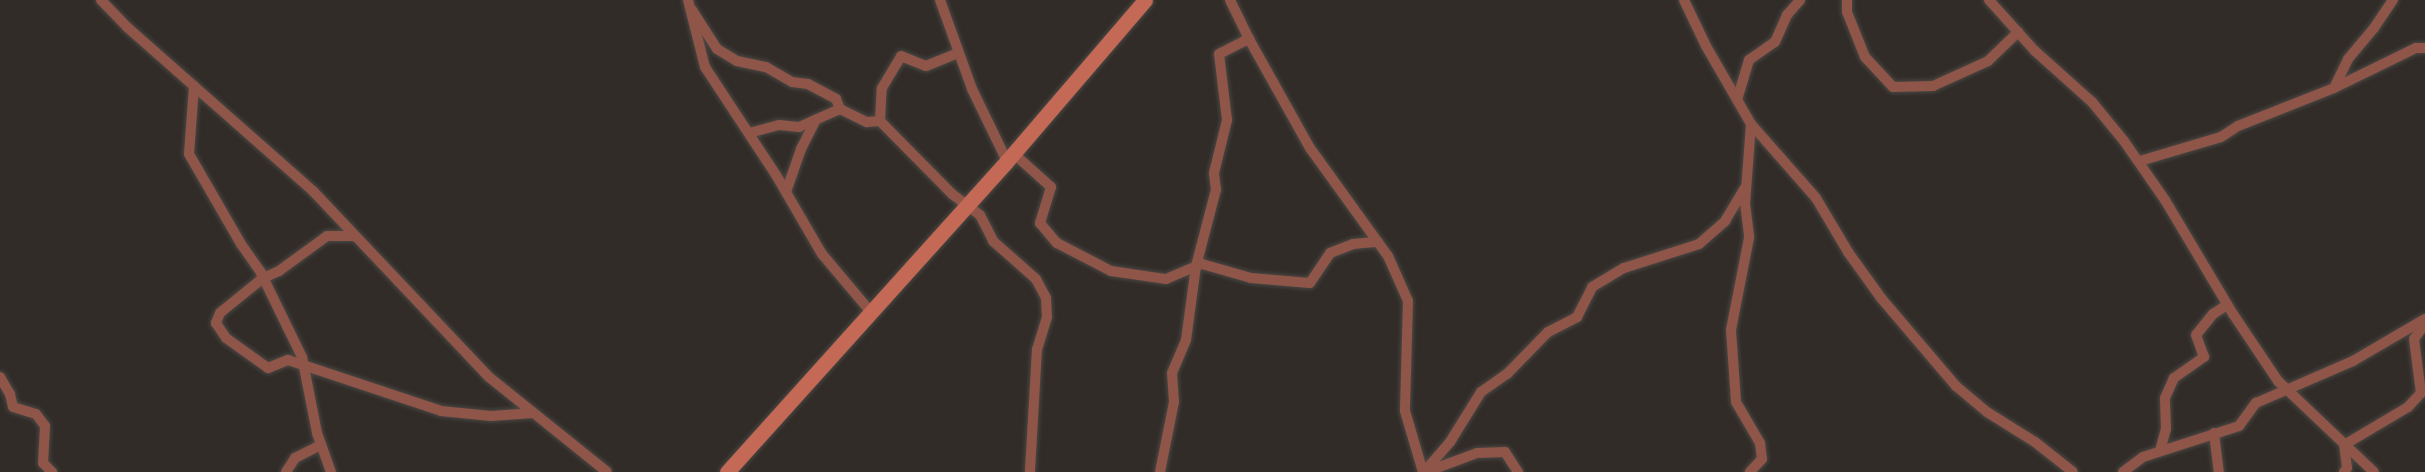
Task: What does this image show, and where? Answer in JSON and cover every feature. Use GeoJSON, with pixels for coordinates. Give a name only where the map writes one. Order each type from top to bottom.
{"type":"FeatureCollection","features":[{"type":"Feature","properties":{"kind":"main road"},"geometry":{"type":"LineString","coordinates":[[727,472],[1010,157],[1145,0]]}},
{"type":"Feature","properties":{"kind":"street"},"geometry":{"type":"LineString","coordinates":[[101,0],[313,191],[489,377],[607,472]]}},
{"type":"Feature","properties":{"kind":"street"},"geometry":{"type":"LineString","coordinates":[[940,0],[958,53],[1010,157],[1051,187],[1040,223],[1057,243],[1111,271],[1166,279],[1202,264],[1251,278],[1310,283],[1330,253],[1353,244],[1378,242]]}},
{"type":"Feature","properties":{"kind":"street"},"geometry":{"type":"LineString","coordinates":[[1230,0],[1249,39],[1310,148],[1388,256],[1408,301],[1405,411],[1424,472]]}},
{"type":"Feature","properties":{"kind":"street"},"geometry":{"type":"LineString","coordinates":[[1684,0],[1706,46],[1751,124],[1816,198],[1848,252],[1881,298],[1956,386],[1987,412],[2035,442],[2073,472]]}},
{"type":"Feature","properties":{"kind":"street"},"geometry":{"type":"LineString","coordinates":[[1737,100],[1749,60],[1775,42],[1787,15],[1800,0]]}},
{"type":"Feature","properties":{"kind":"street"},"geometry":{"type":"LineString","coordinates":[[1847,0],[1847,12],[1865,57],[1893,87],[1933,86],[1988,61],[2018,32]]}},
{"type":"Feature","properties":{"kind":"street"},"geometry":{"type":"LineString","coordinates":[[1989,0],[2018,32],[2092,102],[2140,161],[2264,362],[2285,390],[2374,472]]}},
{"type":"Feature","properties":{"kind":"street"},"geometry":{"type":"LineString","coordinates":[[2334,88],[2348,59],[2374,28],[2393,0]]}},
{"type":"Feature","properties":{"kind":"street"},"geometry":{"type":"LineString","coordinates":[[688,2],[704,24],[717,49],[737,61],[766,67],[792,82],[808,84],[836,99],[840,110],[867,122],[880,121]]}},
{"type":"Feature","properties":{"kind":"street"},"geometry":{"type":"LineString","coordinates":[[688,2],[705,67],[786,192],[822,254],[870,311]]}},
{"type":"Feature","properties":{"kind":"street"},"geometry":{"type":"LineString","coordinates":[[1160,472],[1174,402],[1172,373],[1186,340],[1196,266],[1216,190],[1214,173],[1227,120],[1220,54],[1249,39]]}},
{"type":"Feature","properties":{"kind":"street"},"geometry":{"type":"LineString","coordinates":[[2140,161],[2221,137],[2238,126],[2334,88],[2416,48],[2425,48]]}},
{"type":"Feature","properties":{"kind":"street"},"geometry":{"type":"LineString","coordinates":[[958,53],[926,66],[901,56],[882,87],[880,121],[902,146],[980,215],[993,241],[1036,279],[1046,298],[1047,317],[1037,349],[1030,472]]}},
{"type":"Feature","properties":{"kind":"street"},"geometry":{"type":"LineString","coordinates":[[194,86],[189,154],[263,278],[302,357],[321,445],[329,467],[321,472]]}},
{"type":"Feature","properties":{"kind":"street"},"geometry":{"type":"LineString","coordinates":[[749,133],[778,125],[799,128],[840,110]]}},
{"type":"Feature","properties":{"kind":"street"},"geometry":{"type":"LineString","coordinates":[[786,192],[801,150],[816,120]]}},
{"type":"Feature","properties":{"kind":"street"},"geometry":{"type":"LineString","coordinates":[[1750,472],[1762,459],[1760,443],[1736,402],[1731,330],[1749,238],[1746,188],[1751,124]]}},
{"type":"Feature","properties":{"kind":"street"},"geometry":{"type":"LineString","coordinates":[[1424,472],[1450,442],[1481,392],[1507,374],[1548,332],[1577,317],[1592,287],[1624,268],[1699,244],[1725,221],[1746,188]]}},
{"type":"Feature","properties":{"kind":"street"},"geometry":{"type":"LineString","coordinates":[[355,236],[327,236],[279,271],[263,278],[220,313],[216,323],[226,338],[268,368],[288,360],[441,411],[491,416],[533,413]]}},
{"type":"Feature","properties":{"kind":"street"},"geometry":{"type":"LineString","coordinates":[[2160,451],[2166,429],[2165,398],[2169,388],[2174,378],[2204,357],[2196,334],[2213,314],[2228,305]]}},
{"type":"Feature","properties":{"kind":"street"},"geometry":{"type":"LineString","coordinates":[[2122,472],[2143,457],[2239,426],[2256,403],[2353,361],[2425,319]]}},
{"type":"Feature","properties":{"kind":"street"},"geometry":{"type":"LineString","coordinates":[[2344,444],[2408,407],[2421,393],[2414,339],[2425,324]]}},
{"type":"Feature","properties":{"kind":"street"},"geometry":{"type":"LineString","coordinates":[[0,377],[10,394],[13,407],[36,414],[45,426],[43,463],[52,472]]}},
{"type":"Feature","properties":{"kind":"street"},"geometry":{"type":"LineString","coordinates":[[2214,433],[2219,472]]}},
{"type":"Feature","properties":{"kind":"street"},"geometry":{"type":"LineString","coordinates":[[2344,444],[2347,468],[2344,472]]}},
{"type":"Feature","properties":{"kind":"street"},"geometry":{"type":"LineString","coordinates":[[286,472],[295,459],[321,445]]}},
{"type":"Feature","properties":{"kind":"street"},"geometry":{"type":"LineString","coordinates":[[1424,472],[1476,453],[1505,452],[1518,472]]}}]}
